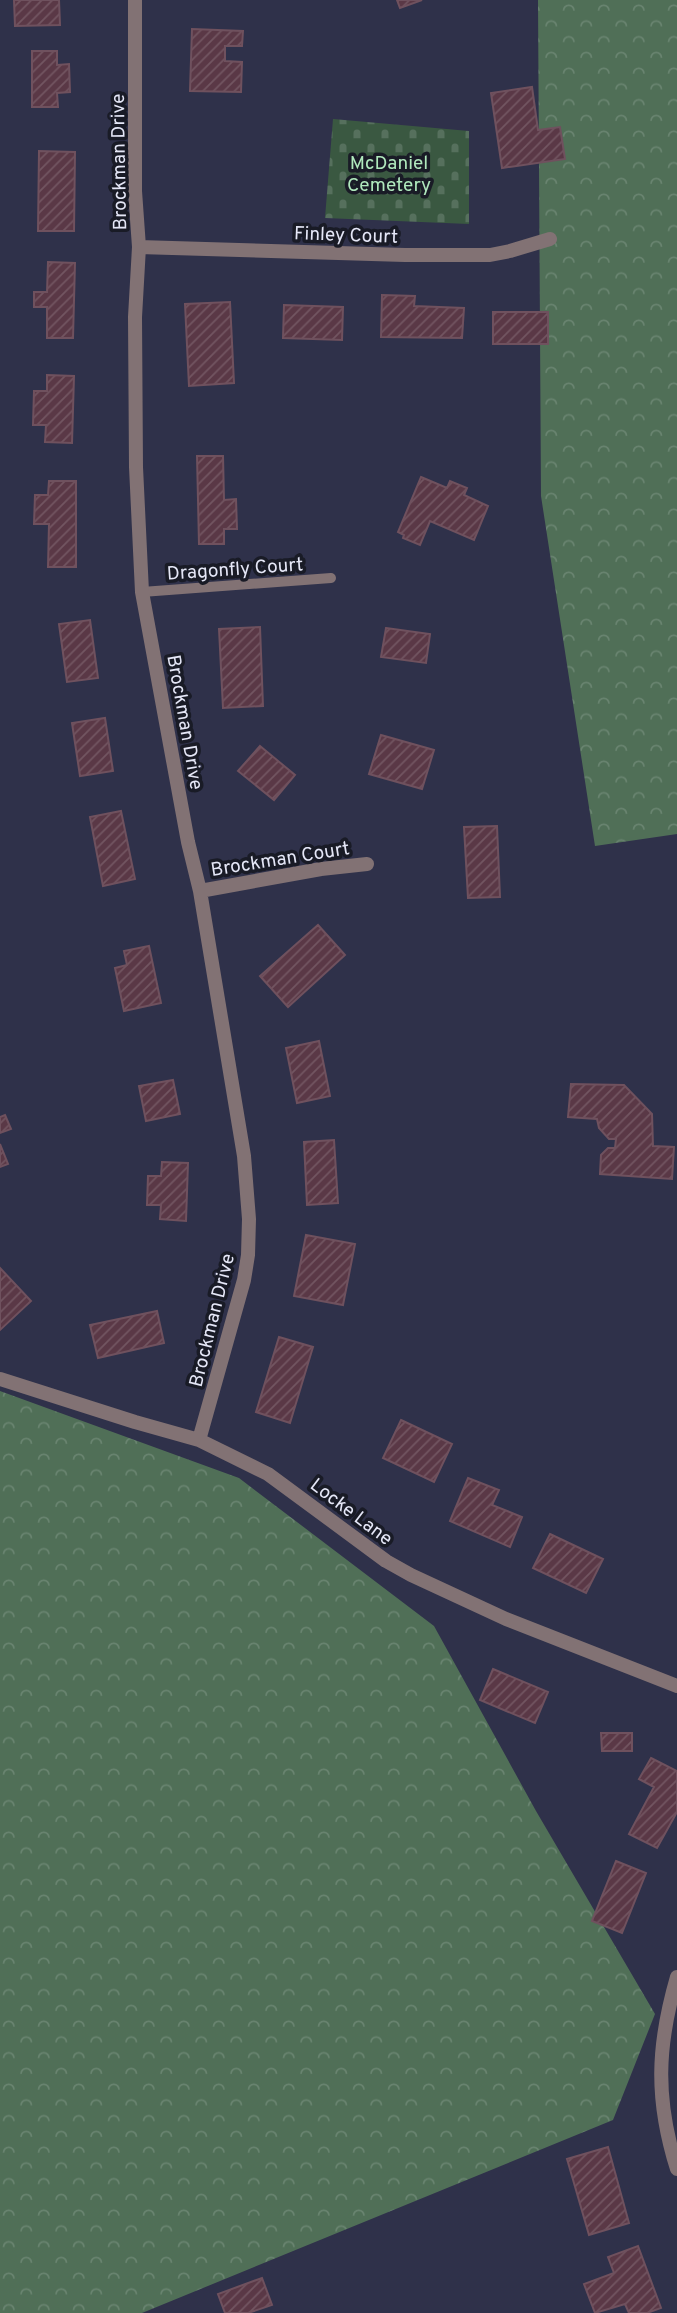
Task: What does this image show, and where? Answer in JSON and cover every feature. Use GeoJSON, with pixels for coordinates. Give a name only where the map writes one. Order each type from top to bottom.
{"type":"FeatureCollection","features":[{"type":"Feature","properties":{"kind":"street","name":"Brockman Drive"},"geometry":{"type":"LineString","coordinates":[[135,0],[135,191],[139,247],[135,317],[136,467],[142,592],[188,842],[200,891],[244,1156],[249,1219],[244,1280],[199,1440]]}},
{"type":"Feature","properties":{"kind":"street","name":"Finley Court"},"geometry":{"type":"LineString","coordinates":[[139,247],[490,255],[550,239]]}},
{"type":"Feature","properties":{"kind":"street","name":"Brockman Court"},"geometry":{"type":"LineString","coordinates":[[200,891],[321,869],[367,864]]}},
{"type":"Feature","properties":{"kind":"street","name":"Locke Lane"},"geometry":{"type":"LineString","coordinates":[[0,1379],[135,1423],[199,1440],[268,1474],[386,1561],[411,1575],[506,1619],[677,1686]]}},
{"type":"Feature","properties":{"kind":"street"},"geometry":{"type":"LineString","coordinates":[[677,1977],[665,2017],[661,2067],[663,2110],[670,2149],[677,2169]]}},
{"type":"Feature","properties":{"kind":"lane","name":"Dragonfly Court"},"geometry":{"type":"LineString","coordinates":[[142,592],[331,578]]}},
{"type":"Feature","properties":{"kind":"green space"},"geometry":{"type":"Polygon","coordinates":[[[538,0],[677,0],[677,834],[595,846],[541,496],[538,0]]]}},
{"type":"Feature","properties":{"kind":"green space","name":"McDaniel Cemetery"},"geometry":{"type":"Polygon","coordinates":[[[333,119],[469,131],[469,224],[325,218],[333,119]]]}},
{"type":"Feature","properties":{"kind":"green space"},"geometry":{"type":"Polygon","coordinates":[[[0,1391],[239,1478],[434,1626],[536,1811],[655,2014],[613,2120],[142,2313],[0,2313],[0,1391]]]}},
{"type":"Feature","properties":{"kind":"building"},"geometry":{"type":"Polygon","coordinates":[[[14,0],[59,0],[60,25],[15,26],[14,0]]]}},
{"type":"Feature","properties":{"kind":"building"},"geometry":{"type":"Polygon","coordinates":[[[397,0],[422,0],[400,8],[397,0]]]}},
{"type":"Feature","properties":{"kind":"building"},"geometry":{"type":"Polygon","coordinates":[[[192,29],[243,31],[242,46],[225,46],[225,61],[242,62],[241,92],[190,91],[192,29]]]}},
{"type":"Feature","properties":{"kind":"building"},"geometry":{"type":"Polygon","coordinates":[[[32,51],[57,51],[57,65],[69,64],[70,92],[57,93],[58,107],[32,107],[32,51]]]}},
{"type":"Feature","properties":{"kind":"building"},"geometry":{"type":"Polygon","coordinates":[[[532,87],[538,130],[560,127],[565,159],[502,168],[491,93],[532,87]]]}},
{"type":"Feature","properties":{"kind":"building"},"geometry":{"type":"Polygon","coordinates":[[[39,151],[75,152],[74,231],[38,231],[39,151]]]}},
{"type":"Feature","properties":{"kind":"building"},"geometry":{"type":"Polygon","coordinates":[[[48,262],[75,263],[73,338],[47,338],[47,307],[34,307],[34,292],[47,292],[48,262]]]}},
{"type":"Feature","properties":{"kind":"building"},"geometry":{"type":"Polygon","coordinates":[[[382,295],[415,296],[414,306],[464,308],[462,338],[381,337],[382,295]]]}},
{"type":"Feature","properties":{"kind":"building"},"geometry":{"type":"Polygon","coordinates":[[[230,302],[234,383],[189,386],[185,304],[230,302]]]}},
{"type":"Feature","properties":{"kind":"building"},"geometry":{"type":"Polygon","coordinates":[[[284,305],[343,307],[342,340],[283,338],[284,305]]]}},
{"type":"Feature","properties":{"kind":"building"},"geometry":{"type":"Polygon","coordinates":[[[493,312],[548,312],[548,344],[493,344],[493,312]]]}},
{"type":"Feature","properties":{"kind":"building"},"geometry":{"type":"Polygon","coordinates":[[[47,375],[74,376],[72,443],[45,442],[46,425],[33,425],[34,391],[47,391],[47,375]]]}},
{"type":"Feature","properties":{"kind":"building"},"geometry":{"type":"Polygon","coordinates":[[[197,456],[223,456],[224,500],[236,499],[237,529],[224,529],[224,544],[199,544],[197,456]]]}},
{"type":"Feature","properties":{"kind":"building"},"geometry":{"type":"Polygon","coordinates":[[[421,477],[447,488],[450,481],[467,488],[464,495],[488,506],[474,540],[430,521],[420,545],[403,538],[404,535],[398,532],[421,477]]]}},
{"type":"Feature","properties":{"kind":"building"},"geometry":{"type":"Polygon","coordinates":[[[49,481],[76,481],[76,567],[48,567],[49,524],[34,524],[35,495],[48,495],[49,481]]]}},
{"type":"Feature","properties":{"kind":"building"},"geometry":{"type":"Polygon","coordinates":[[[90,620],[98,678],[67,682],[59,624],[90,620]]]}},
{"type":"Feature","properties":{"kind":"building"},"geometry":{"type":"Polygon","coordinates":[[[260,627],[263,706],[223,708],[219,629],[260,627]]]}},
{"type":"Feature","properties":{"kind":"building"},"geometry":{"type":"Polygon","coordinates":[[[386,628],[430,634],[426,663],[381,657],[386,628]]]}},
{"type":"Feature","properties":{"kind":"building"},"geometry":{"type":"Polygon","coordinates":[[[105,718],[113,771],[80,776],[72,723],[105,718]]]}},
{"type":"Feature","properties":{"kind":"building"},"geometry":{"type":"Polygon","coordinates":[[[381,735],[434,750],[422,789],[369,774],[381,735]]]}},
{"type":"Feature","properties":{"kind":"building"},"geometry":{"type":"Polygon","coordinates":[[[260,746],[295,775],[274,800],[238,771],[260,746]]]}},
{"type":"Feature","properties":{"kind":"building"},"geometry":{"type":"Polygon","coordinates":[[[121,811],[135,879],[103,886],[90,817],[121,811]]]}},
{"type":"Feature","properties":{"kind":"building"},"geometry":{"type":"Polygon","coordinates":[[[497,826],[500,897],[468,898],[464,827],[497,826]]]}},
{"type":"Feature","properties":{"kind":"building"},"geometry":{"type":"Polygon","coordinates":[[[318,925],[345,955],[288,1007],[260,976],[318,925]]]}},
{"type":"Feature","properties":{"kind":"building"},"geometry":{"type":"Polygon","coordinates":[[[149,946],[161,1003],[124,1011],[115,968],[127,965],[124,951],[149,946]]]}},
{"type":"Feature","properties":{"kind":"building"},"geometry":{"type":"Polygon","coordinates":[[[319,1041],[330,1096],[297,1103],[286,1048],[319,1041]]]}},
{"type":"Feature","properties":{"kind":"building"},"geometry":{"type":"Polygon","coordinates":[[[173,1080],[180,1114],[146,1121],[139,1086],[173,1080]]]}},
{"type":"Feature","properties":{"kind":"building"},"geometry":{"type":"Polygon","coordinates":[[[571,1084],[624,1085],[652,1114],[653,1146],[674,1147],[672,1179],[600,1174],[601,1155],[608,1148],[615,1148],[616,1139],[609,1139],[599,1128],[597,1119],[568,1117],[571,1084]]]}},
{"type":"Feature","properties":{"kind":"building"},"geometry":{"type":"Polygon","coordinates":[[[5,1115],[11,1129],[0,1133],[0,1117],[5,1115]]]}},
{"type":"Feature","properties":{"kind":"building"},"geometry":{"type":"Polygon","coordinates":[[[334,1140],[338,1203],[307,1205],[304,1142],[334,1140]]]}},
{"type":"Feature","properties":{"kind":"building"},"geometry":{"type":"Polygon","coordinates":[[[0,1144],[8,1164],[0,1167],[0,1144]]]}},
{"type":"Feature","properties":{"kind":"building"},"geometry":{"type":"Polygon","coordinates":[[[162,1162],[188,1163],[186,1221],[160,1219],[161,1205],[147,1205],[148,1176],[161,1176],[162,1162]]]}},
{"type":"Feature","properties":{"kind":"building"},"geometry":{"type":"Polygon","coordinates":[[[306,1235],[355,1244],[343,1305],[294,1296],[306,1235]]]}},
{"type":"Feature","properties":{"kind":"building"},"geometry":{"type":"Polygon","coordinates":[[[0,1268],[31,1301],[0,1330],[0,1268]]]}},
{"type":"Feature","properties":{"kind":"building"},"geometry":{"type":"Polygon","coordinates":[[[157,1311],[164,1343],[98,1358],[90,1325],[157,1311]]]}},
{"type":"Feature","properties":{"kind":"building"},"geometry":{"type":"Polygon","coordinates":[[[279,1337],[313,1347],[290,1423],[256,1412],[279,1337]]]}},
{"type":"Feature","properties":{"kind":"building"},"geometry":{"type":"Polygon","coordinates":[[[401,1420],[452,1444],[434,1482],[383,1458],[401,1420]]]}},
{"type":"Feature","properties":{"kind":"building"},"geometry":{"type":"Polygon","coordinates":[[[468,1478],[499,1490],[492,1505],[522,1517],[510,1547],[450,1521],[468,1478]]]}},
{"type":"Feature","properties":{"kind":"building"},"geometry":{"type":"Polygon","coordinates":[[[550,1534],[603,1559],[586,1593],[533,1568],[550,1534]]]}},
{"type":"Feature","properties":{"kind":"building"},"geometry":{"type":"Polygon","coordinates":[[[493,1669],[548,1692],[535,1723],[480,1700],[493,1669]]]}},
{"type":"Feature","properties":{"kind":"building"},"geometry":{"type":"Polygon","coordinates":[[[601,1733],[632,1733],[632,1751],[602,1751],[601,1733]]]}},
{"type":"Feature","properties":{"kind":"building"},"geometry":{"type":"Polygon","coordinates":[[[651,1758],[677,1771],[677,1812],[657,1848],[629,1834],[654,1787],[639,1779],[651,1758]]]}},
{"type":"Feature","properties":{"kind":"building"},"geometry":{"type":"Polygon","coordinates":[[[616,1861],[646,1873],[622,1933],[592,1921],[616,1861]]]}},
{"type":"Feature","properties":{"kind":"building"},"geometry":{"type":"Polygon","coordinates":[[[608,2147],[629,2223],[589,2235],[567,2159],[608,2147]]]}},
{"type":"Feature","properties":{"kind":"building"},"geometry":{"type":"Polygon","coordinates":[[[638,2246],[661,2308],[647,2313],[629,2313],[625,2304],[595,2313],[584,2284],[614,2273],[608,2257],[638,2246]]]}},
{"type":"Feature","properties":{"kind":"building"},"geometry":{"type":"Polygon","coordinates":[[[262,2278],[272,2305],[248,2313],[225,2313],[218,2294],[262,2278]]]}}]}
